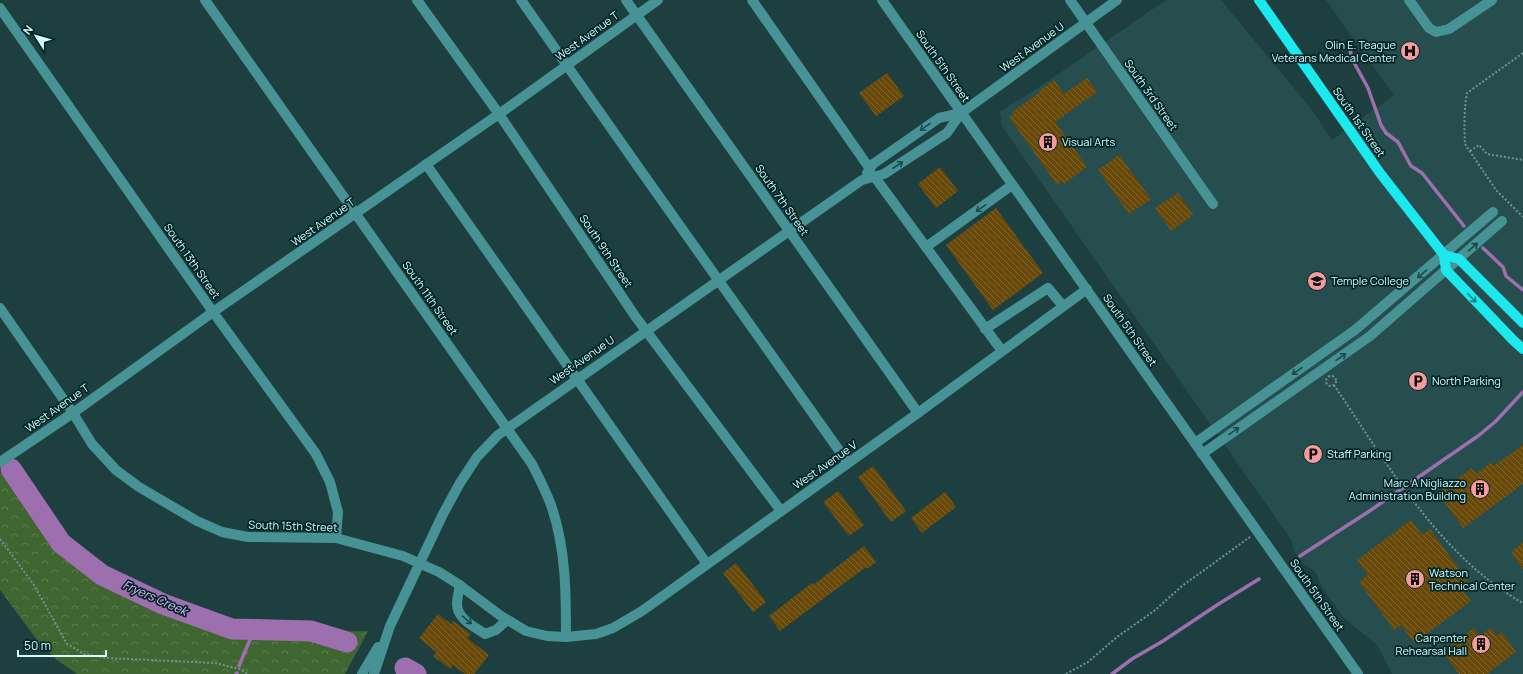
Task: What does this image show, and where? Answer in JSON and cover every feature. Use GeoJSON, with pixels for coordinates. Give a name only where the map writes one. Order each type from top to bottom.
{"type":"FeatureCollection","features":[{"type":"Feature","properties":{"kind":"main road","name":"South 1st Street"},"geometry":{"type":"LineString","coordinates":[[1259,0],[1380,174],[1444,255]]}},
{"type":"Feature","properties":{"kind":"main road"},"geometry":{"type":"LineString","coordinates":[[1523,323],[1459,259],[1444,255],[1446,270],[1523,349]]}},
{"type":"Feature","properties":{"kind":"street","name":"South 11th Street"},"geometry":{"type":"LineString","coordinates":[[205,0],[532,464],[552,508],[559,534],[565,569],[566,637]]}},
{"type":"Feature","properties":{"kind":"street","name":"South 9th Street"},"geometry":{"type":"LineString","coordinates":[[417,0],[499,114],[646,330],[781,511]]}},
{"type":"Feature","properties":{"kind":"street"},"geometry":{"type":"LineString","coordinates":[[521,0],[674,220],[848,463]]}},
{"type":"Feature","properties":{"kind":"street","name":"South 7th Street"},"geometry":{"type":"LineString","coordinates":[[626,0],[918,414]]}},
{"type":"Feature","properties":{"kind":"street","name":"West Avenue T"},"geometry":{"type":"LineString","coordinates":[[0,462],[499,114],[658,0]]}},
{"type":"Feature","properties":{"kind":"street"},"geometry":{"type":"LineString","coordinates":[[752,0],[872,173],[1002,351]]}},
{"type":"Feature","properties":{"kind":"street","name":"South 5th Street"},"geometry":{"type":"LineString","coordinates":[[882,0],[1358,674]]}},
{"type":"Feature","properties":{"kind":"street","name":"South 3rd Street"},"geometry":{"type":"LineString","coordinates":[[1070,0],[1213,204]]}},
{"type":"Feature","properties":{"kind":"street","name":"West Avenue U"},"geometry":{"type":"LineString","coordinates":[[872,173],[873,164],[939,118],[961,112],[1117,0]]}},
{"type":"Feature","properties":{"kind":"street"},"geometry":{"type":"LineString","coordinates":[[1410,1],[1429,28],[1436,32],[1449,29],[1492,0]]}},
{"type":"Feature","properties":{"kind":"street","name":"South 13th Street"},"geometry":{"type":"LineString","coordinates":[[0,8],[213,312],[316,454],[330,482],[338,512],[336,538]]}},
{"type":"Feature","properties":{"kind":"street","name":"West Avenue U"},"geometry":{"type":"LineString","coordinates":[[362,674],[390,626],[443,514],[460,483],[477,457],[498,435],[577,378],[872,173],[884,174],[947,133],[961,112]]}},
{"type":"Feature","properties":{"kind":"street"},"geometry":{"type":"LineString","coordinates":[[426,164],[707,564]]}},
{"type":"Feature","properties":{"kind":"street"},"geometry":{"type":"LineString","coordinates":[[926,247],[1012,185]]}},
{"type":"Feature","properties":{"kind":"street"},"geometry":{"type":"LineString","coordinates":[[1194,443],[1333,346],[1381,309],[1493,212]]}},
{"type":"Feature","properties":{"kind":"street"},"geometry":{"type":"LineString","coordinates":[[1202,454],[1370,336],[1502,221]]}},
{"type":"Feature","properties":{"kind":"street"},"geometry":{"type":"LineString","coordinates":[[985,328],[1048,288],[1063,306]]}},
{"type":"Feature","properties":{"kind":"street","name":"West Avenue V"},"geometry":{"type":"LineString","coordinates":[[566,637],[596,634],[613,628],[642,611],[918,414],[1086,289]]}},
{"type":"Feature","properties":{"kind":"street","name":"South 15th Street"},"geometry":{"type":"LineString","coordinates":[[0,308],[92,444],[116,470],[139,487],[197,521],[222,532],[248,537],[336,538],[403,556],[439,572],[460,585],[507,620],[526,631],[547,636],[566,637]]}},
{"type":"Feature","properties":{"kind":"street"},"geometry":{"type":"LineString","coordinates":[[460,585],[457,604],[458,612],[463,618],[485,634],[496,630],[507,620]]}},
{"type":"Feature","properties":{"kind":"street","name":"West Avenue U"},"geometry":{"type":"LineString","coordinates":[[374,674],[390,626]]}},
{"type":"Feature","properties":{"kind":"path"},"geometry":{"type":"LineString","coordinates":[[1523,53],[1467,93],[1465,102],[1465,144],[1496,190],[1523,217]]}},
{"type":"Feature","properties":{"kind":"path"},"geometry":{"type":"LineString","coordinates":[[1470,151],[1479,145],[1487,154],[1523,160]]}},
{"type":"Feature","properties":{"kind":"path"},"geometry":{"type":"LineString","coordinates":[[1334,385],[1328,385],[1326,382],[1328,378],[1335,378],[1336,383],[1334,385],[1396,476],[1436,530],[1480,574],[1523,603]]}},
{"type":"Feature","properties":{"kind":"path"},"geometry":{"type":"LineString","coordinates":[[1066,674],[1088,662],[1117,637],[1154,611],[1182,586],[1257,531]]}},
{"type":"Feature","properties":{"kind":"path"},"geometry":{"type":"LineString","coordinates":[[0,538],[34,585],[67,644],[84,654],[107,658],[215,663],[240,669],[248,674]]}},
{"type":"Feature","properties":{"kind":"shaded area","name":"Temple College"},"geometry":{"type":"Polygon","coordinates":[[[1166,0],[1221,0],[1312,110],[1332,140],[1394,95],[1326,0],[1523,0],[1523,674],[1392,674],[1377,645],[1343,617],[1322,587],[1315,571],[1305,565],[1294,551],[1292,541],[1001,125],[1001,116],[999,112],[1029,94],[1166,0]]]}},
{"type":"Feature","properties":{"kind":"green space"},"geometry":{"type":"Polygon","coordinates":[[[6,470],[60,546],[101,580],[130,595],[232,631],[267,633],[368,631],[345,674],[77,674],[57,660],[40,644],[0,590],[0,473],[6,470]]]}},
{"type":"Feature","properties":{"kind":"building"},"geometry":{"type":"Polygon","coordinates":[[[887,73],[904,96],[876,116],[859,93],[887,73]]]}},
{"type":"Feature","properties":{"kind":"building","name":"Visual Arts"},"geometry":{"type":"Polygon","coordinates":[[[1087,78],[1097,92],[1055,122],[1087,167],[1064,184],[1062,181],[1057,185],[1009,117],[1014,114],[1012,112],[1054,80],[1064,94],[1087,78]]]}},
{"type":"Feature","properties":{"kind":"building"},"geometry":{"type":"Polygon","coordinates":[[[1119,155],[1151,199],[1129,214],[1098,170],[1119,155]]]}},
{"type":"Feature","properties":{"kind":"building"},"geometry":{"type":"Polygon","coordinates":[[[940,167],[958,191],[936,208],[918,184],[940,167]]]}},
{"type":"Feature","properties":{"kind":"building"},"geometry":{"type":"Polygon","coordinates":[[[1178,193],[1193,215],[1171,231],[1155,208],[1178,193]]]}},
{"type":"Feature","properties":{"kind":"building"},"geometry":{"type":"Polygon","coordinates":[[[996,208],[1043,273],[993,310],[946,245],[996,208]]]}},
{"type":"Feature","properties":{"kind":"building","name":"Marc A Nigliazzo Administration Building"},"geometry":{"type":"Polygon","coordinates":[[[1523,445],[1523,484],[1463,528],[1438,493],[1472,468],[1476,474],[1490,463],[1493,466],[1523,445]]]}},
{"type":"Feature","properties":{"kind":"building"},"geometry":{"type":"Polygon","coordinates":[[[873,466],[906,511],[891,522],[858,477],[873,466]]]}},
{"type":"Feature","properties":{"kind":"building"},"geometry":{"type":"Polygon","coordinates":[[[838,491],[864,525],[849,536],[823,502],[838,491]]]}},
{"type":"Feature","properties":{"kind":"building"},"geometry":{"type":"Polygon","coordinates":[[[945,492],[956,507],[922,533],[911,518],[945,492]]]}},
{"type":"Feature","properties":{"kind":"building","name":"Watson Technical Center"},"geometry":{"type":"Polygon","coordinates":[[[1411,520],[1422,535],[1430,529],[1470,584],[1462,590],[1471,601],[1414,643],[1401,625],[1394,630],[1359,582],[1368,575],[1357,560],[1411,520]]]}},
{"type":"Feature","properties":{"kind":"building"},"geometry":{"type":"Polygon","coordinates":[[[1523,543],[1523,569],[1511,552],[1523,543]]]}},
{"type":"Feature","properties":{"kind":"building"},"geometry":{"type":"Polygon","coordinates":[[[864,546],[876,562],[867,569],[866,567],[780,631],[769,616],[864,546]]]}},
{"type":"Feature","properties":{"kind":"building"},"geometry":{"type":"Polygon","coordinates":[[[736,563],[766,602],[753,612],[723,573],[736,563]]]}},
{"type":"Feature","properties":{"kind":"building"},"geometry":{"type":"Polygon","coordinates":[[[438,614],[451,624],[453,621],[471,634],[467,638],[489,655],[474,674],[465,674],[453,665],[450,669],[433,656],[436,652],[419,638],[438,614]]]}},
{"type":"Feature","properties":{"kind":"building","name":"Carpenter Rehearsal Hall"},"geometry":{"type":"Polygon","coordinates":[[[1474,628],[1480,636],[1491,628],[1497,636],[1502,632],[1516,652],[1487,674],[1459,674],[1442,651],[1474,628]]]}},
{"type":"Feature","properties":{"kind":"waterway"},"geometry":{"type":"LineString","coordinates":[[1350,45],[1351,57],[1368,88],[1381,125],[1386,133],[1398,142],[1411,166],[1422,173],[1464,226]]}},
{"type":"Feature","properties":{"kind":"waterway"},"geometry":{"type":"LineString","coordinates":[[1483,248],[1503,267],[1506,276],[1523,290]]}},
{"type":"Feature","properties":{"kind":"waterway"},"geometry":{"type":"LineString","coordinates":[[1300,556],[1368,512],[1478,436],[1495,422],[1523,392]]}},
{"type":"Feature","properties":{"kind":"waterway","name":"Fryers Creek"},"geometry":{"type":"LineString","coordinates":[[11,469],[61,543],[102,575],[163,604],[232,629],[311,631],[347,642]]}},
{"type":"Feature","properties":{"kind":"waterway"},"geometry":{"type":"LineString","coordinates":[[1112,674],[1132,659],[1163,641],[1259,579]]}},
{"type":"Feature","properties":{"kind":"waterway"},"geometry":{"type":"LineString","coordinates":[[239,666],[254,630]]}},
{"type":"Feature","properties":{"kind":"waterway","name":"Fryers Creek"},"geometry":{"type":"LineString","coordinates":[[405,668],[416,674]]}},
{"type":"Feature","properties":{"kind":"place","name":"Olin E. Teague Veterans Medical Center"},"geometry":{"type":"Point","coordinates":[1410,51]}},
{"type":"Feature","properties":{"kind":"place","name":"Visual Arts"},"geometry":{"type":"Point","coordinates":[1048,142]}},
{"type":"Feature","properties":{"kind":"place","name":"Temple College"},"geometry":{"type":"Point","coordinates":[1317,281]}},
{"type":"Feature","properties":{"kind":"place","name":"North Parking"},"geometry":{"type":"Point","coordinates":[1418,381]}},
{"type":"Feature","properties":{"kind":"place","name":"Staff Parking"},"geometry":{"type":"Point","coordinates":[1313,454]}},
{"type":"Feature","properties":{"kind":"place","name":"Marc A Nigliazzo Administration Building"},"geometry":{"type":"Point","coordinates":[1480,489]}},
{"type":"Feature","properties":{"kind":"place","name":"Watson Technical Center"},"geometry":{"type":"Point","coordinates":[1415,579]}},
{"type":"Feature","properties":{"kind":"place","name":"Carpenter Rehearsal Hall"},"geometry":{"type":"Point","coordinates":[1481,644]}}]}
